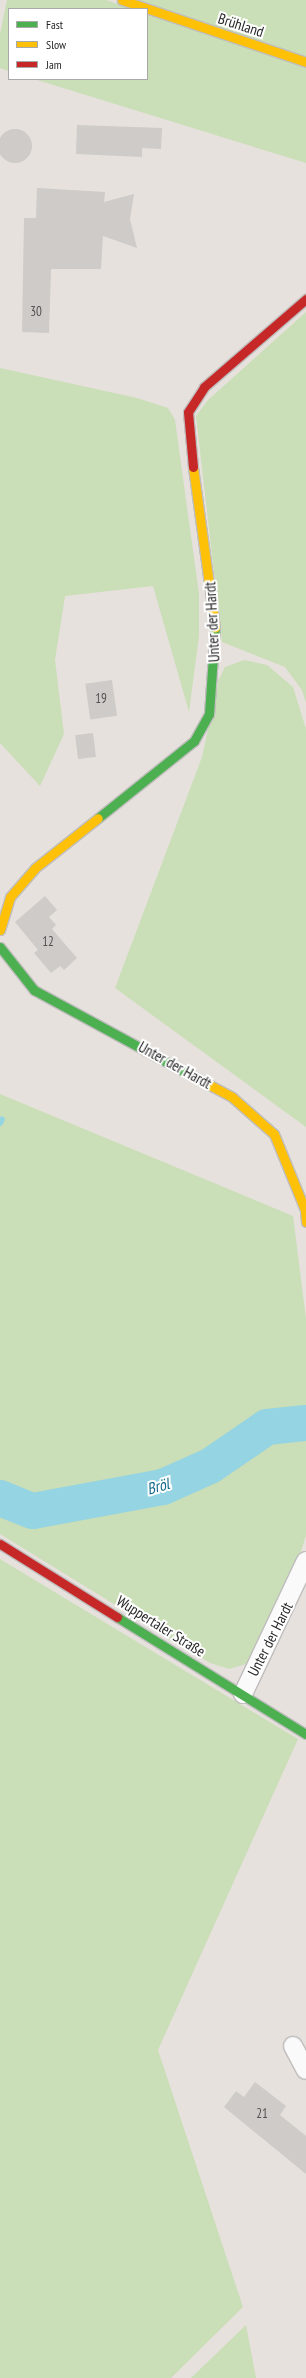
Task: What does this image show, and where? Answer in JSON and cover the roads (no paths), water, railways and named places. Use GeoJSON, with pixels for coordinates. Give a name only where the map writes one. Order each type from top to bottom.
{"type":"FeatureCollection","features":[{"type":"Feature","properties":{"kind":"street","name":"Brühland"},"geometry":{"type":"LineString","coordinates":[[122,0],[146,8]]}},
{"type":"Feature","properties":{"kind":"street","name":"Brühland"},"geometry":{"type":"LineString","coordinates":[[148,9],[306,62]]}},
{"type":"Feature","properties":{"kind":"street","name":"Unter der Hardt"},"geometry":{"type":"LineString","coordinates":[[0,930],[10,897],[35,868],[194,741],[209,714],[216,650],[213,595],[194,484],[188,412],[204,387],[306,299]]}},
{"type":"Feature","properties":{"kind":"street","name":"Unter der Hardt"},"geometry":{"type":"LineString","coordinates":[[0,947],[34,990],[232,1097],[269,1130],[305,1210],[306,1222]]}},
{"type":"Feature","properties":{"kind":"street","name":"Wuppertaler Straße"},"geometry":{"type":"LineString","coordinates":[[0,1544],[306,1734]]}},
{"type":"Feature","properties":{"kind":"street","name":"Unter der Hardt"},"geometry":{"type":"LineString","coordinates":[[243,1694],[306,1561]]}},
{"type":"Feature","properties":{"kind":"street"},"geometry":{"type":"LineString","coordinates":[[299,2046],[306,2070]]}},
{"type":"Feature","properties":{"kind":"waterway"},"geometry":{"type":"LineString","coordinates":[[0,1123],[2,1119]]}},
{"type":"Feature","properties":{"kind":"waterway","name":"Bröl"},"geometry":{"type":"LineString","coordinates":[[0,1498],[33,1511],[163,1487],[210,1466],[267,1427],[306,1423]]}}]}
